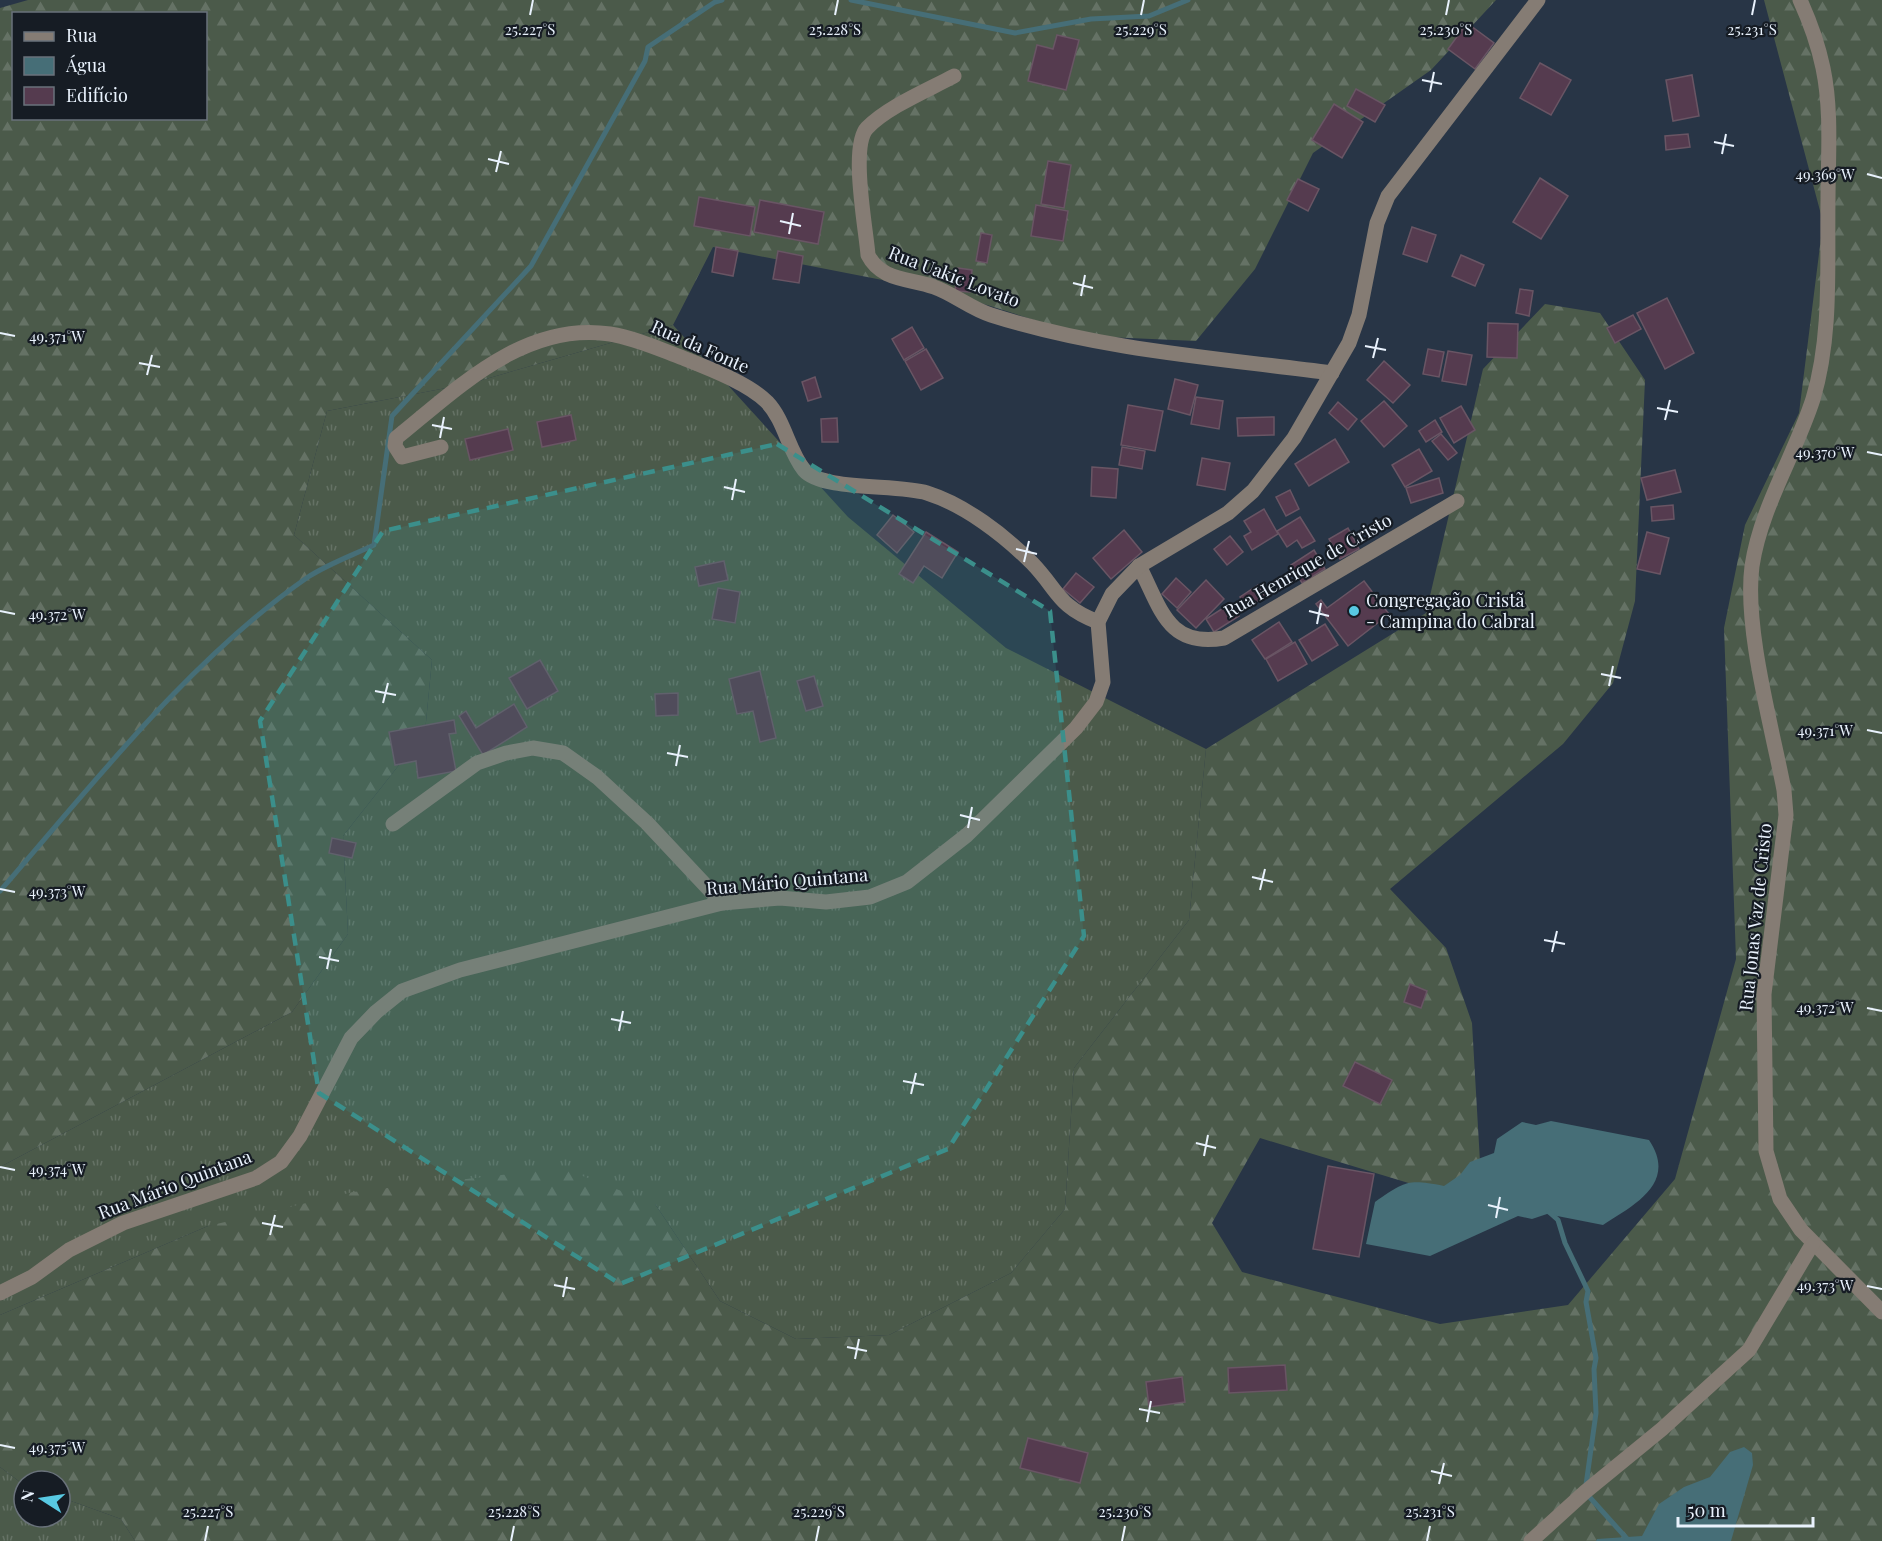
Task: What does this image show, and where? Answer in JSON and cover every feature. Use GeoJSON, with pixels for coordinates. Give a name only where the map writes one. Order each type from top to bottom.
{"type":"FeatureCollection","features":[{"type":"Feature","properties":{"kind":"street"},"geometry":{"type":"LineString","coordinates":[[1098,622],[1112,594],[1139,566],[1228,513],[1253,491],[1294,438],[1349,343],[1359,315],[1377,223],[1388,196],[1538,0]]}},
{"type":"Feature","properties":{"kind":"street","name":"Rua Jonas Vaz de Cristo"},"geometry":{"type":"LineString","coordinates":[[1800,0],[1812,27],[1824,70],[1828,110],[1827,305],[1822,360],[1813,399],[1760,530],[1752,567],[1752,614],[1784,790],[1786,815],[1764,994],[1766,1151],[1780,1199],[1801,1230],[1882,1312]]}},
{"type":"Feature","properties":{"kind":"street","name":"Rua Uakic Lovato"},"geometry":{"type":"LineString","coordinates":[[954,76],[879,118],[866,129],[860,141],[859,158],[868,255],[884,274],[937,288],[988,314],[1102,344],[1332,373]]}},
{"type":"Feature","properties":{"kind":"street","name":"Rua da Fonte"},"geometry":{"type":"LineString","coordinates":[[441,447],[402,457],[395,446],[396,438],[472,376],[508,353],[537,342],[574,333],[609,334],[638,341],[717,372],[767,402],[783,426],[804,470],[816,478],[833,483],[890,486],[927,493],[955,506],[1005,539],[1033,564],[1062,602],[1075,613],[1098,622]]}},
{"type":"Feature","properties":{"kind":"street","name":"Rua Henrique de Cristo"},"geometry":{"type":"LineString","coordinates":[[1139,566],[1168,623],[1185,637],[1203,642],[1224,638],[1457,501]]}},
{"type":"Feature","properties":{"kind":"street","name":"Rua Mário Quintana"},"geometry":{"type":"LineString","coordinates":[[0,1293],[32,1277],[69,1250],[123,1223],[256,1178],[281,1162],[300,1136],[351,1038],[376,1012],[402,991],[460,970],[722,903],[780,898],[826,902],[870,897],[906,882],[967,835],[1076,728],[1096,702],[1103,682],[1098,622]]}},
{"type":"Feature","properties":{"kind":"street"},"geometry":{"type":"LineString","coordinates":[[393,824],[477,763],[506,753],[532,748],[563,753],[597,777],[647,823],[722,903]]}},
{"type":"Feature","properties":{"kind":"street"},"geometry":{"type":"LineString","coordinates":[[1531,1541],[1585,1492],[1662,1429],[1749,1350],[1814,1243]]}},
{"type":"Feature","properties":{"kind":"highlighted area"},"geometry":{"type":"Polygon","coordinates":[[[777,444],[1050,611],[1084,936],[948,1149],[620,1284],[319,1093],[260,721],[383,531],[777,444]]]}},
{"type":"Feature","properties":{"kind":"green space"},"geometry":{"type":"Polygon","coordinates":[[[28,0],[1496,0],[1431,70],[1313,153],[1255,269],[1196,341],[1085,336],[949,293],[713,247],[673,325],[472,383],[327,411],[294,535],[432,660],[425,732],[343,836],[348,934],[292,1012],[0,1167],[0,8],[28,0]]]}},
{"type":"Feature","properties":{"kind":"green space"},"geometry":{"type":"Polygon","coordinates":[[[1764,0],[1882,0],[1882,1541],[135,1541],[121,1519],[72,1501],[72,1469],[12,1469],[12,1476],[0,1467],[0,1315],[208,1226],[353,1192],[562,1168],[655,1204],[720,1301],[796,1339],[889,1335],[1011,1273],[1065,1209],[1074,1068],[1189,920],[1206,749],[1426,613],[1483,369],[1545,304],[1600,313],[1645,380],[1635,601],[1613,683],[1563,744],[1390,889],[1446,948],[1472,1023],[1480,1162],[1458,1198],[1260,1138],[1212,1223],[1242,1272],[1440,1324],[1568,1305],[1675,1179],[1736,959],[1724,628],[1745,525],[1799,413],[1823,222],[1764,0]]]}},
{"type":"Feature","properties":{"kind":"green space"},"geometry":{"type":"Polygon","coordinates":[[[673,325],[848,517],[1006,648],[1206,749],[1189,920],[1074,1068],[1065,1209],[1011,1273],[889,1335],[796,1339],[720,1301],[655,1204],[208,1226],[0,1315],[0,1167],[292,1012],[348,934],[343,836],[425,732],[432,660],[294,535],[327,411],[472,383],[673,325]]]}},
{"type":"Feature","properties":{"kind":"green space"},"geometry":{"type":"Polygon","coordinates":[[[0,1467],[12,1476],[12,1529],[72,1529],[72,1501],[121,1519],[135,1541],[0,1541],[0,1467]]]}},
{"type":"Feature","properties":{"kind":"water"},"geometry":{"type":"Polygon","coordinates":[[[1551,1121],[1649,1140],[1657,1155],[1658,1169],[1655,1181],[1639,1201],[1603,1225],[1547,1214],[1532,1219],[1518,1216],[1430,1256],[1366,1244],[1375,1202],[1385,1195],[1414,1182],[1444,1186],[1460,1175],[1470,1162],[1494,1153],[1497,1139],[1522,1122],[1536,1125],[1551,1121]]]}},
{"type":"Feature","properties":{"kind":"water"},"geometry":{"type":"Polygon","coordinates":[[[1744,1447],[1752,1453],[1753,1465],[1731,1541],[1596,1541],[1597,1539],[1642,1536],[1659,1504],[1684,1487],[1710,1477],[1730,1452],[1744,1447]]]}},
{"type":"Feature","properties":{"kind":"building"},"geometry":{"type":"Polygon","coordinates":[[[1467,23],[1494,43],[1475,69],[1448,49],[1467,23]]]}},
{"type":"Feature","properties":{"kind":"building"},"geometry":{"type":"Polygon","coordinates":[[[1057,35],[1079,40],[1066,90],[1028,81],[1037,45],[1053,49],[1057,35]]]}},
{"type":"Feature","properties":{"kind":"building"},"geometry":{"type":"Polygon","coordinates":[[[1540,63],[1571,80],[1551,115],[1520,98],[1540,63]]]}},
{"type":"Feature","properties":{"kind":"building"},"geometry":{"type":"Polygon","coordinates":[[[1692,75],[1699,116],[1673,121],[1666,80],[1692,75]]]}},
{"type":"Feature","properties":{"kind":"building"},"geometry":{"type":"Polygon","coordinates":[[[1356,89],[1385,105],[1375,122],[1347,106],[1356,89]]]}},
{"type":"Feature","properties":{"kind":"building"},"geometry":{"type":"Polygon","coordinates":[[[1334,104],[1363,122],[1342,158],[1312,140],[1334,104]]]}},
{"type":"Feature","properties":{"kind":"building"},"geometry":{"type":"Polygon","coordinates":[[[1688,134],[1690,147],[1666,150],[1665,136],[1688,134]]]}},
{"type":"Feature","properties":{"kind":"building"},"geometry":{"type":"Polygon","coordinates":[[[1048,161],[1071,165],[1064,208],[1041,204],[1048,161]]]}},
{"type":"Feature","properties":{"kind":"building"},"geometry":{"type":"Polygon","coordinates":[[[1540,178],[1568,196],[1541,239],[1513,222],[1540,178]]]}},
{"type":"Feature","properties":{"kind":"building"},"geometry":{"type":"Polygon","coordinates":[[[1298,179],[1319,189],[1308,211],[1287,200],[1298,179]]]}},
{"type":"Feature","properties":{"kind":"building"},"geometry":{"type":"Polygon","coordinates":[[[699,197],[755,207],[750,236],[694,226],[699,197]]]}},
{"type":"Feature","properties":{"kind":"building"},"geometry":{"type":"Polygon","coordinates":[[[760,200],[824,212],[818,244],[754,232],[760,200]]]}},
{"type":"Feature","properties":{"kind":"building"},"geometry":{"type":"Polygon","coordinates":[[[1036,205],[1068,211],[1063,241],[1031,236],[1036,205]]]}},
{"type":"Feature","properties":{"kind":"building"},"geometry":{"type":"Polygon","coordinates":[[[1412,227],[1436,235],[1427,262],[1403,254],[1412,227]]]}},
{"type":"Feature","properties":{"kind":"building"},"geometry":{"type":"Polygon","coordinates":[[[981,233],[992,235],[987,263],[976,261],[981,233]]]}},
{"type":"Feature","properties":{"kind":"building"},"geometry":{"type":"Polygon","coordinates":[[[716,247],[738,251],[733,276],[712,272],[716,247]]]}},
{"type":"Feature","properties":{"kind":"building"},"geometry":{"type":"Polygon","coordinates":[[[778,251],[803,256],[799,283],[773,279],[778,251]]]}},
{"type":"Feature","properties":{"kind":"building"},"geometry":{"type":"Polygon","coordinates":[[[1461,255],[1484,265],[1475,286],[1452,276],[1461,255]]]}},
{"type":"Feature","properties":{"kind":"building"},"geometry":{"type":"Polygon","coordinates":[[[958,268],[972,270],[970,292],[955,291],[958,268]]]}},
{"type":"Feature","properties":{"kind":"building"},"geometry":{"type":"Polygon","coordinates":[[[1520,289],[1533,291],[1529,316],[1516,313],[1520,289]]]}},
{"type":"Feature","properties":{"kind":"building"},"geometry":{"type":"Polygon","coordinates":[[[1667,298],[1694,353],[1665,369],[1637,313],[1667,298]]]}},
{"type":"Feature","properties":{"kind":"building"},"geometry":{"type":"Polygon","coordinates":[[[1633,315],[1641,329],[1615,343],[1607,328],[1633,315]]]}},
{"type":"Feature","properties":{"kind":"building"},"geometry":{"type":"Polygon","coordinates":[[[1488,323],[1518,324],[1517,358],[1487,357],[1488,323]]]}},
{"type":"Feature","properties":{"kind":"building"},"geometry":{"type":"Polygon","coordinates":[[[912,327],[924,348],[904,360],[892,339],[912,327]]]}},
{"type":"Feature","properties":{"kind":"building"},"geometry":{"type":"Polygon","coordinates":[[[926,349],[943,378],[921,390],[905,361],[926,349]]]}},
{"type":"Feature","properties":{"kind":"building"},"geometry":{"type":"Polygon","coordinates":[[[1428,349],[1444,352],[1439,377],[1423,374],[1428,349]]]}},
{"type":"Feature","properties":{"kind":"building"},"geometry":{"type":"Polygon","coordinates":[[[1448,351],[1472,355],[1466,385],[1442,381],[1448,351]]]}},
{"type":"Feature","properties":{"kind":"building"},"geometry":{"type":"Polygon","coordinates":[[[1384,361],[1410,385],[1393,403],[1367,380],[1384,361]]]}},
{"type":"Feature","properties":{"kind":"building"},"geometry":{"type":"Polygon","coordinates":[[[815,377],[821,397],[808,401],[802,382],[815,377]]]}},
{"type":"Feature","properties":{"kind":"building"},"geometry":{"type":"Polygon","coordinates":[[[1175,379],[1198,385],[1190,415],[1168,409],[1175,379]]]}},
{"type":"Feature","properties":{"kind":"building"},"geometry":{"type":"Polygon","coordinates":[[[1196,397],[1223,401],[1219,429],[1191,424],[1196,397]]]}},
{"type":"Feature","properties":{"kind":"building"},"geometry":{"type":"Polygon","coordinates":[[[1384,401],[1407,426],[1384,447],[1361,421],[1384,401]]]}},
{"type":"Feature","properties":{"kind":"building"},"geometry":{"type":"Polygon","coordinates":[[[1338,402],[1357,419],[1348,430],[1329,413],[1338,402]]]}},
{"type":"Feature","properties":{"kind":"building"},"geometry":{"type":"Polygon","coordinates":[[[1128,405],[1163,411],[1155,451],[1121,445],[1128,405]]]}},
{"type":"Feature","properties":{"kind":"building"},"geometry":{"type":"Polygon","coordinates":[[[1461,406],[1475,430],[1454,443],[1440,418],[1461,406]]]}},
{"type":"Feature","properties":{"kind":"building"},"geometry":{"type":"Polygon","coordinates":[[[571,415],[576,440],[542,447],[537,422],[571,415]]]}},
{"type":"Feature","properties":{"kind":"building"},"geometry":{"type":"Polygon","coordinates":[[[1274,417],[1274,435],[1238,436],[1237,418],[1274,417]]]}},
{"type":"Feature","properties":{"kind":"building"},"geometry":{"type":"Polygon","coordinates":[[[837,418],[838,442],[822,442],[821,419],[837,418]]]}},
{"type":"Feature","properties":{"kind":"building"},"geometry":{"type":"Polygon","coordinates":[[[1435,420],[1442,432],[1426,442],[1419,431],[1435,420]]]}},
{"type":"Feature","properties":{"kind":"building"},"geometry":{"type":"Polygon","coordinates":[[[508,429],[513,450],[470,460],[465,439],[508,429]]]}},
{"type":"Feature","properties":{"kind":"building"},"geometry":{"type":"Polygon","coordinates":[[[1441,434],[1457,453],[1448,460],[1432,441],[1441,434]]]}},
{"type":"Feature","properties":{"kind":"building"},"geometry":{"type":"Polygon","coordinates":[[[1335,439],[1349,462],[1309,486],[1295,464],[1335,439]]]}},
{"type":"Feature","properties":{"kind":"building"},"geometry":{"type":"Polygon","coordinates":[[[1122,447],[1145,451],[1142,469],[1119,465],[1122,447]]]}},
{"type":"Feature","properties":{"kind":"building"},"geometry":{"type":"Polygon","coordinates":[[[1419,449],[1432,471],[1405,487],[1392,465],[1419,449]]]}},
{"type":"Feature","properties":{"kind":"building"},"geometry":{"type":"Polygon","coordinates":[[[1202,458],[1230,463],[1225,490],[1197,485],[1202,458]]]}},
{"type":"Feature","properties":{"kind":"building"},"geometry":{"type":"Polygon","coordinates":[[[1092,467],[1118,469],[1116,498],[1091,496],[1092,467]]]}},
{"type":"Feature","properties":{"kind":"building"},"geometry":{"type":"Polygon","coordinates":[[[1675,470],[1681,492],[1647,500],[1641,478],[1675,470]]]}},
{"type":"Feature","properties":{"kind":"building"},"geometry":{"type":"Polygon","coordinates":[[[1439,478],[1443,493],[1411,503],[1406,488],[1439,478]]]}},
{"type":"Feature","properties":{"kind":"building"},"geometry":{"type":"Polygon","coordinates":[[[1290,490],[1299,509],[1286,516],[1276,497],[1290,490]]]}},
{"type":"Feature","properties":{"kind":"building"},"geometry":{"type":"Polygon","coordinates":[[[1673,505],[1674,519],[1652,521],[1651,507],[1673,505]]]}},
{"type":"Feature","properties":{"kind":"building"},"geometry":{"type":"Polygon","coordinates":[[[1264,509],[1278,534],[1252,550],[1244,536],[1251,532],[1244,521],[1264,509]]]}},
{"type":"Feature","properties":{"kind":"building"},"geometry":{"type":"Polygon","coordinates":[[[893,515],[914,532],[897,553],[877,535],[893,515]]]}},
{"type":"Feature","properties":{"kind":"building"},"geometry":{"type":"Polygon","coordinates":[[[1300,517],[1315,541],[1302,548],[1297,540],[1287,547],[1277,531],[1300,517]]]}},
{"type":"Feature","properties":{"kind":"building"},"geometry":{"type":"Polygon","coordinates":[[[1348,528],[1359,549],[1340,559],[1329,539],[1348,528]]]}},
{"type":"Feature","properties":{"kind":"building"},"geometry":{"type":"Polygon","coordinates":[[[1124,530],[1142,552],[1111,579],[1093,558],[1124,530]]]}},
{"type":"Feature","properties":{"kind":"building"},"geometry":{"type":"Polygon","coordinates":[[[926,532],[958,552],[942,578],[924,566],[913,583],[899,574],[926,532]]]}},
{"type":"Feature","properties":{"kind":"building"},"geometry":{"type":"Polygon","coordinates":[[[1647,532],[1669,538],[1660,574],[1637,569],[1647,532]]]}},
{"type":"Feature","properties":{"kind":"building"},"geometry":{"type":"Polygon","coordinates":[[[1230,536],[1243,552],[1227,565],[1214,549],[1230,536]]]}},
{"type":"Feature","properties":{"kind":"building"},"geometry":{"type":"Polygon","coordinates":[[[1314,550],[1325,569],[1302,583],[1291,565],[1314,550]]]}},
{"type":"Feature","properties":{"kind":"building"},"geometry":{"type":"Polygon","coordinates":[[[724,561],[728,580],[699,586],[695,567],[724,561]]]}},
{"type":"Feature","properties":{"kind":"building"},"geometry":{"type":"Polygon","coordinates":[[[1076,573],[1094,587],[1080,603],[1063,589],[1076,573]]]}},
{"type":"Feature","properties":{"kind":"building"},"geometry":{"type":"Polygon","coordinates":[[[1176,578],[1191,592],[1177,608],[1162,594],[1176,578]]]}},
{"type":"Feature","properties":{"kind":"building"},"geometry":{"type":"Polygon","coordinates":[[[1206,580],[1224,599],[1196,628],[1177,610],[1206,580]]]}},
{"type":"Feature","properties":{"kind":"building","name":"Congregação Cristã - Campina do Cabral"},"geometry":{"type":"Polygon","coordinates":[[[1364,581],[1389,614],[1348,646],[1316,604],[1321,600],[1327,608],[1364,581]]]}},
{"type":"Feature","properties":{"kind":"building"},"geometry":{"type":"Polygon","coordinates":[[[1258,585],[1265,596],[1247,608],[1240,597],[1258,585]]]}},
{"type":"Feature","properties":{"kind":"building"},"geometry":{"type":"Polygon","coordinates":[[[718,588],[740,592],[735,623],[712,619],[718,588]]]}},
{"type":"Feature","properties":{"kind":"building"},"geometry":{"type":"Polygon","coordinates":[[[1231,603],[1239,616],[1214,632],[1206,619],[1231,603]]]}},
{"type":"Feature","properties":{"kind":"building"},"geometry":{"type":"Polygon","coordinates":[[[1279,622],[1292,642],[1265,659],[1252,640],[1279,622]]]}},
{"type":"Feature","properties":{"kind":"building"},"geometry":{"type":"Polygon","coordinates":[[[1325,624],[1338,645],[1312,661],[1299,640],[1325,624]]]}},
{"type":"Feature","properties":{"kind":"building"},"geometry":{"type":"Polygon","coordinates":[[[1295,642],[1307,664],[1278,681],[1266,659],[1295,642]]]}},
{"type":"Feature","properties":{"kind":"building"},"geometry":{"type":"Polygon","coordinates":[[[540,660],[558,691],[527,709],[509,678],[540,660]]]}},
{"type":"Feature","properties":{"kind":"building"},"geometry":{"type":"Polygon","coordinates":[[[760,671],[776,738],[760,742],[753,711],[737,714],[729,679],[760,671]]]}},
{"type":"Feature","properties":{"kind":"building"},"geometry":{"type":"Polygon","coordinates":[[[814,676],[823,706],[806,711],[797,681],[814,676]]]}},
{"type":"Feature","properties":{"kind":"building"},"geometry":{"type":"Polygon","coordinates":[[[678,693],[678,715],[656,716],[655,694],[678,693]]]}},
{"type":"Feature","properties":{"kind":"building"},"geometry":{"type":"Polygon","coordinates":[[[514,704],[527,727],[483,755],[459,716],[466,711],[476,728],[514,704]]]}},
{"type":"Feature","properties":{"kind":"building"},"geometry":{"type":"Polygon","coordinates":[[[454,720],[456,733],[449,734],[456,771],[418,778],[416,761],[395,765],[389,732],[454,720]]]}},
{"type":"Feature","properties":{"kind":"building"},"geometry":{"type":"Polygon","coordinates":[[[332,838],[356,843],[352,858],[329,853],[332,838]]]}},
{"type":"Feature","properties":{"kind":"building"},"geometry":{"type":"Polygon","coordinates":[[[1410,984],[1427,991],[1421,1008],[1404,1002],[1410,984]]]}},
{"type":"Feature","properties":{"kind":"building"},"geometry":{"type":"Polygon","coordinates":[[[1355,1062],[1392,1080],[1380,1104],[1343,1086],[1355,1062]]]}},
{"type":"Feature","properties":{"kind":"building"},"geometry":{"type":"Polygon","coordinates":[[[1328,1166],[1374,1174],[1359,1257],[1313,1249],[1328,1166]]]}},
{"type":"Feature","properties":{"kind":"building"},"geometry":{"type":"Polygon","coordinates":[[[1285,1365],[1287,1390],[1229,1393],[1228,1368],[1285,1365]]]}},
{"type":"Feature","properties":{"kind":"building"},"geometry":{"type":"Polygon","coordinates":[[[1182,1377],[1185,1402],[1149,1407],[1146,1382],[1182,1377]]]}},
{"type":"Feature","properties":{"kind":"building"},"geometry":{"type":"Polygon","coordinates":[[[1028,1438],[1088,1453],[1080,1483],[1020,1468],[1028,1438]]]}},
{"type":"Feature","properties":{"kind":"waterway"},"geometry":{"type":"LineString","coordinates":[[0,891],[145,724],[224,645],[265,609],[308,577],[374,545],[392,416],[531,266],[645,61],[648,47],[715,2],[722,0]]}},
{"type":"Feature","properties":{"kind":"waterway"},"geometry":{"type":"LineString","coordinates":[[851,0],[1015,33],[1091,19],[1149,16],[1188,0]]}},
{"type":"Feature","properties":{"kind":"waterway"},"geometry":{"type":"LineString","coordinates":[[1549,1212],[1558,1220],[1565,1243],[1588,1291],[1586,1302],[1596,1358],[1594,1369],[1596,1413],[1585,1492],[1629,1541]]}},
{"type":"Feature","properties":{"kind":"place","name":"Congregação Cristã - Campina do Cabral"},"geometry":{"type":"Point","coordinates":[1354,611]}}]}
